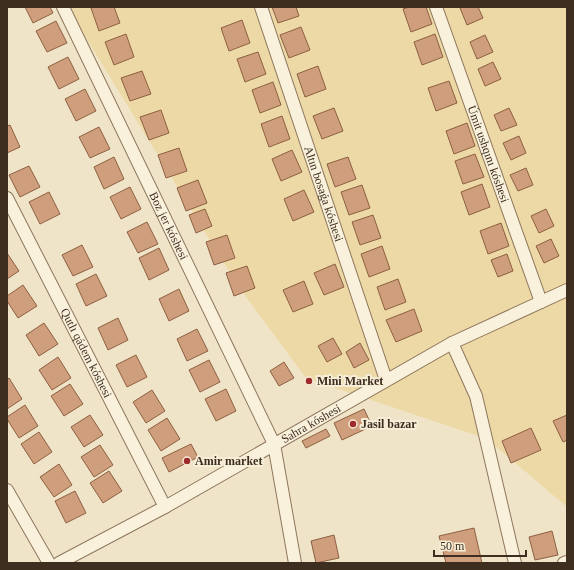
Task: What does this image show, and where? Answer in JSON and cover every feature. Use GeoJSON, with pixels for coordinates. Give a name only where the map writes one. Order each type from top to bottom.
{"type":"FeatureCollection","features":[{"type":"Feature","properties":{"kind":"street","name":"Boz jer kóshesi"},"geometry":{"type":"LineString","coordinates":[[63,7],[274,444],[295,563]]}},
{"type":"Feature","properties":{"kind":"street","name":"Altın bosaǵa kóshesi"},"geometry":{"type":"LineString","coordinates":[[260,7],[386,380]]}},
{"type":"Feature","properties":{"kind":"street","name":"Úmit ushqını kóshesi"},"geometry":{"type":"LineString","coordinates":[[436,7],[541,302]]}},
{"type":"Feature","properties":{"kind":"street","name":"Qutlı qádem kóshesi"},"geometry":{"type":"LineString","coordinates":[[7,198],[165,507]]}},
{"type":"Feature","properties":{"kind":"street","name":"Sahra kóshesi"},"geometry":{"type":"LineString","coordinates":[[59,563],[165,507],[452,343],[567,290]]}},
{"type":"Feature","properties":{"kind":"street"},"geometry":{"type":"LineString","coordinates":[[452,343],[476,396],[515,563]]}},
{"type":"Feature","properties":{"kind":"street"},"geometry":{"type":"LineString","coordinates":[[7,490],[49,563]]}},
{"type":"Feature","properties":{"kind":"sand"},"geometry":{"type":"Polygon","coordinates":[[[66,7],[567,7],[567,507],[487,439],[306,378],[238,286],[66,7]]]}},
{"type":"Feature","properties":{"kind":"building"},"geometry":{"type":"Polygon","coordinates":[[[25,7],[50,7],[53,13],[33,23],[25,7]]]}},
{"type":"Feature","properties":{"kind":"building"},"geometry":{"type":"Polygon","coordinates":[[[114,7],[120,23],[99,31],[91,8],[114,7]]]}},
{"type":"Feature","properties":{"kind":"building"},"geometry":{"type":"Polygon","coordinates":[[[272,7],[296,7],[299,16],[278,23],[272,7]]]}},
{"type":"Feature","properties":{"kind":"building"},"geometry":{"type":"Polygon","coordinates":[[[409,7],[426,7],[432,24],[411,32],[403,9],[409,7]]]}},
{"type":"Feature","properties":{"kind":"building"},"geometry":{"type":"Polygon","coordinates":[[[478,7],[483,18],[467,25],[460,8],[478,7]]]}},
{"type":"Feature","properties":{"kind":"building"},"geometry":{"type":"Polygon","coordinates":[[[242,20],[250,43],[229,51],[221,28],[242,20]]]}},
{"type":"Feature","properties":{"kind":"building"},"geometry":{"type":"Polygon","coordinates":[[[56,21],[67,43],[47,52],[36,31],[56,21]]]}},
{"type":"Feature","properties":{"kind":"building"},"geometry":{"type":"Polygon","coordinates":[[[301,27],[310,50],[289,58],[280,35],[301,27]]]}},
{"type":"Feature","properties":{"kind":"building"},"geometry":{"type":"Polygon","coordinates":[[[126,34],[134,57],[114,65],[105,42],[126,34]]]}},
{"type":"Feature","properties":{"kind":"building"},"geometry":{"type":"Polygon","coordinates":[[[435,34],[443,57],[422,65],[414,42],[435,34]]]}},
{"type":"Feature","properties":{"kind":"building"},"geometry":{"type":"Polygon","coordinates":[[[485,35],[493,52],[477,59],[470,42],[485,35]]]}},
{"type":"Feature","properties":{"kind":"building"},"geometry":{"type":"Polygon","coordinates":[[[258,52],[266,74],[245,82],[237,59],[258,52]]]}},
{"type":"Feature","properties":{"kind":"building"},"geometry":{"type":"Polygon","coordinates":[[[68,57],[79,79],[59,89],[48,67],[68,57]]]}},
{"type":"Feature","properties":{"kind":"building"},"geometry":{"type":"Polygon","coordinates":[[[493,62],[501,79],[485,86],[478,69],[493,62]]]}},
{"type":"Feature","properties":{"kind":"building"},"geometry":{"type":"Polygon","coordinates":[[[318,66],[326,89],[305,97],[297,74],[318,66]]]}},
{"type":"Feature","properties":{"kind":"building"},"geometry":{"type":"Polygon","coordinates":[[[142,71],[151,94],[130,101],[121,78],[142,71]]]}},
{"type":"Feature","properties":{"kind":"building"},"geometry":{"type":"Polygon","coordinates":[[[449,81],[457,103],[436,111],[428,88],[449,81]]]}},
{"type":"Feature","properties":{"kind":"building"},"geometry":{"type":"Polygon","coordinates":[[[273,82],[281,105],[260,113],[252,90],[273,82]]]}},
{"type":"Feature","properties":{"kind":"building"},"geometry":{"type":"Polygon","coordinates":[[[85,89],[96,111],[76,121],[65,99],[85,89]]]}},
{"type":"Feature","properties":{"kind":"building"},"geometry":{"type":"Polygon","coordinates":[[[334,108],[343,131],[322,139],[313,116],[334,108]]]}},
{"type":"Feature","properties":{"kind":"building"},"geometry":{"type":"Polygon","coordinates":[[[509,108],[517,125],[501,131],[494,115],[509,108]]]}},
{"type":"Feature","properties":{"kind":"building"},"geometry":{"type":"Polygon","coordinates":[[[161,110],[169,133],[149,140],[140,117],[161,110]]]}},
{"type":"Feature","properties":{"kind":"building"},"geometry":{"type":"Polygon","coordinates":[[[282,116],[290,139],[269,147],[261,124],[282,116]]]}},
{"type":"Feature","properties":{"kind":"building"},"geometry":{"type":"Polygon","coordinates":[[[467,123],[475,146],[454,154],[446,131],[467,123]]]}},
{"type":"Feature","properties":{"kind":"building"},"geometry":{"type":"Polygon","coordinates":[[[10,125],[20,147],[7,153],[7,126],[10,125]]]}},
{"type":"Feature","properties":{"kind":"building"},"geometry":{"type":"Polygon","coordinates":[[[99,127],[110,149],[90,158],[79,137],[99,127]]]}},
{"type":"Feature","properties":{"kind":"building"},"geometry":{"type":"Polygon","coordinates":[[[519,136],[526,153],[511,160],[503,143],[519,136]]]}},
{"type":"Feature","properties":{"kind":"building"},"geometry":{"type":"Polygon","coordinates":[[[179,148],[187,171],[166,178],[158,155],[179,148]]]}},
{"type":"Feature","properties":{"kind":"building"},"geometry":{"type":"Polygon","coordinates":[[[292,150],[302,172],[281,181],[272,159],[292,150]]]}},
{"type":"Feature","properties":{"kind":"building"},"geometry":{"type":"Polygon","coordinates":[[[475,154],[484,177],[463,184],[455,161],[475,154]]]}},
{"type":"Feature","properties":{"kind":"building"},"geometry":{"type":"Polygon","coordinates":[[[114,157],[124,179],[104,189],[94,167],[114,157]]]}},
{"type":"Feature","properties":{"kind":"building"},"geometry":{"type":"Polygon","coordinates":[[[348,157],[356,179],[335,187],[327,164],[348,157]]]}},
{"type":"Feature","properties":{"kind":"building"},"geometry":{"type":"Polygon","coordinates":[[[29,166],[40,187],[20,197],[9,175],[29,166]]]}},
{"type":"Feature","properties":{"kind":"building"},"geometry":{"type":"Polygon","coordinates":[[[526,168],[533,185],[518,191],[510,175],[526,168]]]}},
{"type":"Feature","properties":{"kind":"building"},"geometry":{"type":"Polygon","coordinates":[[[198,180],[207,203],[186,211],[177,188],[198,180]]]}},
{"type":"Feature","properties":{"kind":"building"},"geometry":{"type":"Polygon","coordinates":[[[482,184],[490,207],[469,215],[461,192],[482,184]]]}},
{"type":"Feature","properties":{"kind":"building"},"geometry":{"type":"Polygon","coordinates":[[[362,185],[370,208],[349,215],[341,192],[362,185]]]}},
{"type":"Feature","properties":{"kind":"building"},"geometry":{"type":"Polygon","coordinates":[[[130,187],[141,209],[121,219],[110,197],[130,187]]]}},
{"type":"Feature","properties":{"kind":"building"},"geometry":{"type":"Polygon","coordinates":[[[304,190],[314,212],[293,221],[284,199],[304,190]]]}},
{"type":"Feature","properties":{"kind":"building"},"geometry":{"type":"Polygon","coordinates":[[[49,192],[60,214],[40,224],[29,202],[49,192]]]}},
{"type":"Feature","properties":{"kind":"building"},"geometry":{"type":"Polygon","coordinates":[[[205,209],[212,226],[196,233],[189,215],[205,209]]]}},
{"type":"Feature","properties":{"kind":"building"},"geometry":{"type":"Polygon","coordinates":[[[546,209],[554,226],[539,233],[531,216],[546,209]]]}},
{"type":"Feature","properties":{"kind":"building"},"geometry":{"type":"Polygon","coordinates":[[[373,215],[381,238],[360,245],[352,222],[373,215]]]}},
{"type":"Feature","properties":{"kind":"building"},"geometry":{"type":"Polygon","coordinates":[[[147,222],[158,244],[138,253],[127,232],[147,222]]]}},
{"type":"Feature","properties":{"kind":"building"},"geometry":{"type":"Polygon","coordinates":[[[501,223],[509,246],[488,254],[480,231],[501,223]]]}},
{"type":"Feature","properties":{"kind":"building"},"geometry":{"type":"Polygon","coordinates":[[[227,235],[235,258],[214,265],[206,242],[227,235]]]}},
{"type":"Feature","properties":{"kind":"building"},"geometry":{"type":"Polygon","coordinates":[[[551,239],[559,256],[544,263],[536,246],[551,239]]]}},
{"type":"Feature","properties":{"kind":"building"},"geometry":{"type":"Polygon","coordinates":[[[82,245],[93,267],[73,276],[62,255],[82,245]]]}},
{"type":"Feature","properties":{"kind":"building"},"geometry":{"type":"Polygon","coordinates":[[[382,246],[390,269],[369,277],[361,254],[382,246]]]}},
{"type":"Feature","properties":{"kind":"building"},"geometry":{"type":"Polygon","coordinates":[[[159,248],[169,270],[149,280],[139,258],[159,248]]]}},
{"type":"Feature","properties":{"kind":"building"},"geometry":{"type":"Polygon","coordinates":[[[7,253],[19,271],[7,279],[7,253]]]}},
{"type":"Feature","properties":{"kind":"building"},"geometry":{"type":"Polygon","coordinates":[[[507,254],[513,271],[498,277],[491,260],[507,254]]]}},
{"type":"Feature","properties":{"kind":"building"},"geometry":{"type":"Polygon","coordinates":[[[335,264],[344,287],[324,295],[314,273],[335,264]]]}},
{"type":"Feature","properties":{"kind":"building"},"geometry":{"type":"Polygon","coordinates":[[[247,266],[255,288],[234,296],[226,273],[247,266]]]}},
{"type":"Feature","properties":{"kind":"building"},"geometry":{"type":"Polygon","coordinates":[[[96,274],[107,296],[86,306],[76,284],[96,274]]]}},
{"type":"Feature","properties":{"kind":"building"},"geometry":{"type":"Polygon","coordinates":[[[398,279],[406,302],[385,310],[377,287],[398,279]]]}},
{"type":"Feature","properties":{"kind":"building"},"geometry":{"type":"Polygon","coordinates":[[[304,281],[313,304],[293,312],[283,290],[304,281]]]}},
{"type":"Feature","properties":{"kind":"building"},"geometry":{"type":"Polygon","coordinates":[[[23,285],[37,306],[18,318],[7,301],[7,296],[23,285]]]}},
{"type":"Feature","properties":{"kind":"building"},"geometry":{"type":"Polygon","coordinates":[[[179,289],[189,311],[169,321],[159,299],[179,289]]]}},
{"type":"Feature","properties":{"kind":"building"},"geometry":{"type":"Polygon","coordinates":[[[414,309],[422,331],[396,342],[386,320],[414,309]]]}},
{"type":"Feature","properties":{"kind":"building"},"geometry":{"type":"Polygon","coordinates":[[[118,318],[128,340],[108,350],[98,328],[118,318]]]}},
{"type":"Feature","properties":{"kind":"building"},"geometry":{"type":"Polygon","coordinates":[[[44,323],[58,344],[39,356],[26,335],[44,323]]]}},
{"type":"Feature","properties":{"kind":"building"},"geometry":{"type":"Polygon","coordinates":[[[197,329],[208,351],[187,361],[177,339],[197,329]]]}},
{"type":"Feature","properties":{"kind":"building"},"geometry":{"type":"Polygon","coordinates":[[[333,338],[342,354],[327,362],[318,346],[333,338]]]}},
{"type":"Feature","properties":{"kind":"building"},"geometry":{"type":"Polygon","coordinates":[[[360,343],[369,360],[354,368],[346,352],[360,343]]]}},
{"type":"Feature","properties":{"kind":"building"},"geometry":{"type":"Polygon","coordinates":[[[136,355],[147,377],[127,387],[116,365],[136,355]]]}},
{"type":"Feature","properties":{"kind":"building"},"geometry":{"type":"Polygon","coordinates":[[[58,357],[71,378],[52,390],[39,370],[58,357]]]}},
{"type":"Feature","properties":{"kind":"building"},"geometry":{"type":"Polygon","coordinates":[[[209,360],[220,382],[200,392],[189,370],[209,360]]]}},
{"type":"Feature","properties":{"kind":"building"},"geometry":{"type":"Polygon","coordinates":[[[284,362],[294,378],[279,386],[270,371],[284,362]]]}},
{"type":"Feature","properties":{"kind":"building"},"geometry":{"type":"Polygon","coordinates":[[[9,378],[22,399],[7,409],[7,380],[9,378]]]}},
{"type":"Feature","properties":{"kind":"building"},"geometry":{"type":"Polygon","coordinates":[[[70,384],[83,404],[64,416],[51,396],[70,384]]]}},
{"type":"Feature","properties":{"kind":"building"},"geometry":{"type":"Polygon","coordinates":[[[226,389],[236,411],[216,421],[205,399],[226,389]]]}},
{"type":"Feature","properties":{"kind":"building"},"geometry":{"type":"Polygon","coordinates":[[[152,390],[165,411],[146,423],[133,402],[152,390]]]}},
{"type":"Feature","properties":{"kind":"building"},"geometry":{"type":"Polygon","coordinates":[[[25,405],[38,426],[19,438],[7,417],[25,405]]]}},
{"type":"Feature","properties":{"kind":"building"},"geometry":{"type":"Polygon","coordinates":[[[364,409],[372,426],[342,440],[334,423],[364,409]]]}},
{"type":"Feature","properties":{"kind":"building"},"geometry":{"type":"Polygon","coordinates":[[[90,415],[103,435],[84,447],[71,427],[90,415]]]}},
{"type":"Feature","properties":{"kind":"building"},"geometry":{"type":"Polygon","coordinates":[[[567,415],[567,440],[563,442],[553,421],[567,415]]]}},
{"type":"Feature","properties":{"kind":"building"},"geometry":{"type":"Polygon","coordinates":[[[167,418],[180,439],[161,451],[148,430],[167,418]]]}},
{"type":"Feature","properties":{"kind":"building"},"geometry":{"type":"Polygon","coordinates":[[[531,428],[541,450],[511,463],[502,441],[531,428]]]}},
{"type":"Feature","properties":{"kind":"building"},"geometry":{"type":"Polygon","coordinates":[[[326,429],[330,436],[306,448],[302,441],[326,429]]]}},
{"type":"Feature","properties":{"kind":"building"},"geometry":{"type":"Polygon","coordinates":[[[39,432],[52,452],[34,464],[21,444],[39,432]]]}},
{"type":"Feature","properties":{"kind":"building"},"geometry":{"type":"Polygon","coordinates":[[[191,444],[198,457],[169,472],[162,458],[191,444]]]}},
{"type":"Feature","properties":{"kind":"building"},"geometry":{"type":"Polygon","coordinates":[[[100,445],[113,465],[94,477],[81,457],[100,445]]]}},
{"type":"Feature","properties":{"kind":"building"},"geometry":{"type":"Polygon","coordinates":[[[59,464],[72,485],[54,497],[40,477],[59,464]]]}},
{"type":"Feature","properties":{"kind":"building"},"geometry":{"type":"Polygon","coordinates":[[[109,471],[122,491],[103,503],[90,483],[109,471]]]}},
{"type":"Feature","properties":{"kind":"building"},"geometry":{"type":"Polygon","coordinates":[[[75,491],[86,513],[66,523],[55,501],[75,491]]]}},
{"type":"Feature","properties":{"kind":"building"},"geometry":{"type":"Polygon","coordinates":[[[474,528],[482,563],[446,563],[439,536],[474,528]]]}},
{"type":"Feature","properties":{"kind":"building"},"geometry":{"type":"Polygon","coordinates":[[[552,531],[558,555],[535,560],[529,537],[552,531]]]}},
{"type":"Feature","properties":{"kind":"building"},"geometry":{"type":"Polygon","coordinates":[[[334,535],[339,558],[316,563],[311,541],[334,535]]]}},
{"type":"Feature","properties":{"kind":"place","name":"Mini Market"},"geometry":{"type":"Point","coordinates":[309,381]}},
{"type":"Feature","properties":{"kind":"place","name":"Jasil bazar"},"geometry":{"type":"Point","coordinates":[353,424]}},
{"type":"Feature","properties":{"kind":"place","name":"Amir market"},"geometry":{"type":"Point","coordinates":[187,461]}}]}
